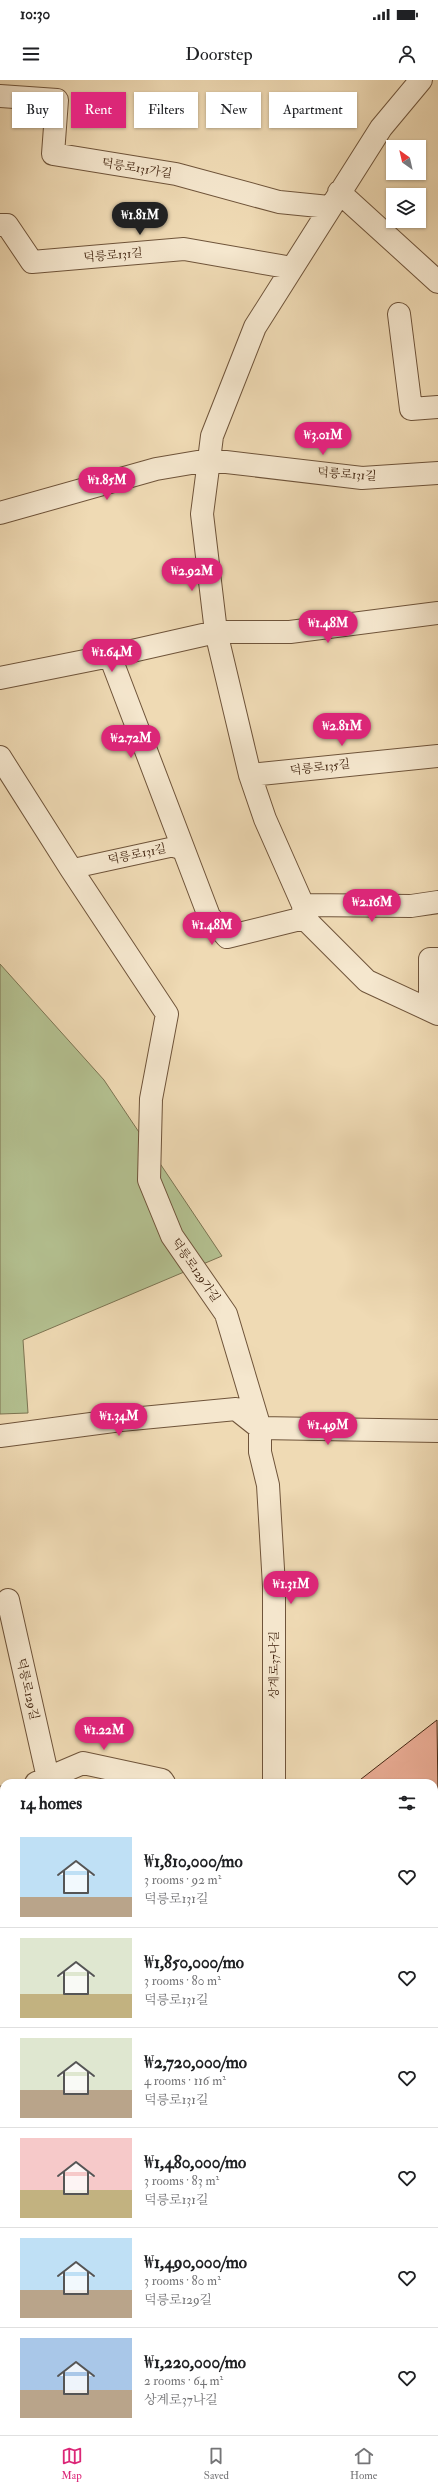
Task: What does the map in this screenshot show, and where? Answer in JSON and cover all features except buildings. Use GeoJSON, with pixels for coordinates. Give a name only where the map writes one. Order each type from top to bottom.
{"type":"FeatureCollection","features":[{"type":"Feature","properties":{"kind":"street"},"geometry":{"type":"LineString","coordinates":[[421,80],[381,128],[255,327],[212,436],[202,514],[216,632],[250,775],[265,819],[304,911],[367,981],[434,1012],[430,959],[438,959]]}},
{"type":"Feature","properties":{"kind":"street","name":"덕릉로131가길"},"geometry":{"type":"LineString","coordinates":[[0,96],[57,100],[53,154],[176,174],[279,202],[334,200]]}},
{"type":"Feature","properties":{"kind":"street"},"geometry":{"type":"LineString","coordinates":[[334,200],[438,282]]}},
{"type":"Feature","properties":{"kind":"street","name":"덕릉로131길"},"geometry":{"type":"LineString","coordinates":[[0,225],[7,225],[32,262],[184,249],[292,268]]}},
{"type":"Feature","properties":{"kind":"street"},"geometry":{"type":"LineString","coordinates":[[398,314],[410,409],[438,407]]}},
{"type":"Feature","properties":{"kind":"street","name":"덕릉로131길"},"geometry":{"type":"LineString","coordinates":[[0,513],[156,469],[209,460],[362,478],[438,473]]}},
{"type":"Feature","properties":{"kind":"street"},"geometry":{"type":"LineString","coordinates":[[0,678],[110,656],[216,632],[290,632],[438,613]]}},
{"type":"Feature","properties":{"kind":"street"},"geometry":{"type":"LineString","coordinates":[[110,656],[183,850]]}},
{"type":"Feature","properties":{"kind":"street","name":"덕릉로135길"},"geometry":{"type":"LineString","coordinates":[[250,775],[438,756]]}},
{"type":"Feature","properties":{"kind":"street"},"geometry":{"type":"LineString","coordinates":[[0,757],[71,870]]}},
{"type":"Feature","properties":{"kind":"street","name":"덕릉로131길"},"geometry":{"type":"LineString","coordinates":[[183,850],[209,916],[227,937],[304,911]]}},
{"type":"Feature","properties":{"kind":"street","name":"덕릉로129가길"},"geometry":{"type":"LineString","coordinates":[[71,870],[167,1014],[151,1099],[149,1180],[172,1236],[226,1314],[260,1428]]}},
{"type":"Feature","properties":{"kind":"street"},"geometry":{"type":"LineString","coordinates":[[304,911],[411,906],[438,902]]}},
{"type":"Feature","properties":{"kind":"street"},"geometry":{"type":"LineString","coordinates":[[0,1436],[120,1420],[236,1409],[260,1428],[438,1431]]}},
{"type":"Feature","properties":{"kind":"street","name":"상계로37나길"},"geometry":{"type":"LineString","coordinates":[[260,1428],[260,1452],[268,1485],[274,1586],[274,1779]]}},
{"type":"Feature","properties":{"kind":"street","name":"덕릉로129길"},"geometry":{"type":"LineString","coordinates":[[8,1600],[42,1779]]}},
{"type":"Feature","properties":{"kind":"street"},"geometry":{"type":"LineString","coordinates":[[44,1779],[83,1763],[157,1779]]}},
{"type":"Feature","properties":{"kind":"lane","name":"덕릉로131길"},"geometry":{"type":"LineString","coordinates":[[71,870],[172,847],[183,850]]}},
{"type":"Feature","properties":{"kind":"green space"},"geometry":{"type":"Polygon","coordinates":[[[0,964],[104,1080],[222,1256],[23,1340],[28,1413],[0,1414],[0,964]]]}}]}
